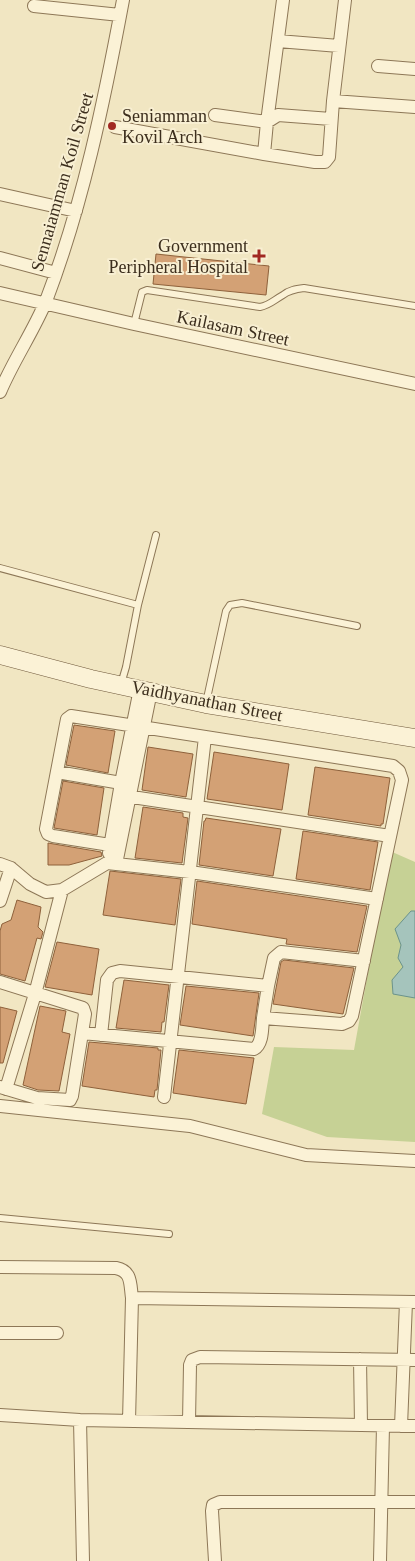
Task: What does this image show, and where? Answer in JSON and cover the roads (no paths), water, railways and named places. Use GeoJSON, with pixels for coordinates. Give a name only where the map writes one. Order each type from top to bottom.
{"type":"FeatureCollection","features":[{"type":"Feature","properties":{"kind":"main road","name":"Vaidhyanathan Street"},"geometry":{"type":"LineString","coordinates":[[0,655],[206,704],[415,738]]}},
{"type":"Feature","properties":{"kind":"street","name":"Sennaiamman Koil Street"},"geometry":{"type":"LineString","coordinates":[[0,392],[45,303],[107,125],[123,0]]}},
{"type":"Feature","properties":{"kind":"street"},"geometry":{"type":"LineString","coordinates":[[264,154],[283,0]]}},
{"type":"Feature","properties":{"kind":"street"},"geometry":{"type":"LineString","coordinates":[[107,125],[264,154],[325,162],[329,157],[331,119],[345,0]]}},
{"type":"Feature","properties":{"kind":"street"},"geometry":{"type":"LineString","coordinates":[[34,6],[120,15]]}},
{"type":"Feature","properties":{"kind":"street"},"geometry":{"type":"LineString","coordinates":[[278,40],[339,46]]}},
{"type":"Feature","properties":{"kind":"street"},"geometry":{"type":"LineString","coordinates":[[378,66],[415,69]]}},
{"type":"Feature","properties":{"kind":"street"},"geometry":{"type":"LineString","coordinates":[[333,101],[415,107]]}},
{"type":"Feature","properties":{"kind":"street"},"geometry":{"type":"LineString","coordinates":[[215,114],[267,122],[278,115],[331,119]]}},
{"type":"Feature","properties":{"kind":"street"},"geometry":{"type":"LineString","coordinates":[[0,194],[76,211]]}},
{"type":"Feature","properties":{"kind":"street"},"geometry":{"type":"LineString","coordinates":[[0,258],[56,273]]}},
{"type":"Feature","properties":{"kind":"street","name":"Kailasam Street"},"geometry":{"type":"LineString","coordinates":[[0,293],[134,324],[415,384]]}},
{"type":"Feature","properties":{"kind":"street"},"geometry":{"type":"LineString","coordinates":[[112,863],[110,845],[146,690]]}},
{"type":"Feature","properties":{"kind":"street"},"geometry":{"type":"LineString","coordinates":[[110,845],[53,836],[48,834],[46,829],[67,719],[71,716],[393,766],[399,771],[402,780],[352,1016],[349,1021],[342,1024],[264,1018]]}},
{"type":"Feature","properties":{"kind":"street"},"geometry":{"type":"LineString","coordinates":[[164,1097],[205,737]]}},
{"type":"Feature","properties":{"kind":"street"},"geometry":{"type":"LineString","coordinates":[[57,772],[123,792],[198,807],[390,836]]}},
{"type":"Feature","properties":{"kind":"street"},"geometry":{"type":"LineString","coordinates":[[112,863],[123,792]]}},
{"type":"Feature","properties":{"kind":"street"},"geometry":{"type":"LineString","coordinates":[[0,901],[6,866],[30,884],[46,892],[62,890],[112,863],[190,872],[377,899]]}},
{"type":"Feature","properties":{"kind":"street"},"geometry":{"type":"LineString","coordinates":[[0,982],[35,994],[83,1008],[86,1014],[70,1100],[37,1098],[3,1088],[35,994],[62,890]]}},
{"type":"Feature","properties":{"kind":"street"},"geometry":{"type":"LineString","coordinates":[[82,1033],[254,1049],[259,1044],[274,958],[281,952],[364,961]]}},
{"type":"Feature","properties":{"kind":"street"},"geometry":{"type":"LineString","coordinates":[[101,1035],[107,980],[112,974],[120,971],[268,986]]}},
{"type":"Feature","properties":{"kind":"street"},"geometry":{"type":"LineString","coordinates":[[0,1106],[190,1126],[306,1155],[415,1161]]}},
{"type":"Feature","properties":{"kind":"street"},"geometry":{"type":"LineString","coordinates":[[0,1267],[124,1269],[128,1274],[132,1298],[129,1421]]}},
{"type":"Feature","properties":{"kind":"street"},"geometry":{"type":"LineString","coordinates":[[132,1298],[410,1302],[409,1360],[401,1426]]}},
{"type":"Feature","properties":{"kind":"street"},"geometry":{"type":"LineString","coordinates":[[0,1333],[57,1333]]}},
{"type":"Feature","properties":{"kind":"street"},"geometry":{"type":"LineString","coordinates":[[189,1422],[190,1365],[192,1360],[200,1357],[409,1360]]}},
{"type":"Feature","properties":{"kind":"street"},"geometry":{"type":"LineString","coordinates":[[360,1360],[361,1426]]}},
{"type":"Feature","properties":{"kind":"street"},"geometry":{"type":"LineString","coordinates":[[0,1415],[80,1420],[415,1426]]}},
{"type":"Feature","properties":{"kind":"street"},"geometry":{"type":"LineString","coordinates":[[80,1420],[83,1561]]}},
{"type":"Feature","properties":{"kind":"street"},"geometry":{"type":"LineString","coordinates":[[380,1561],[383,1426]]}},
{"type":"Feature","properties":{"kind":"street"},"geometry":{"type":"LineString","coordinates":[[214,1561],[212,1510],[214,1505],[220,1502],[415,1502]]}},
{"type":"Feature","properties":{"kind":"lane"},"geometry":{"type":"LineString","coordinates":[[134,324],[142,292],[147,290],[260,307],[274,302],[283,294],[304,288],[415,306]]}},
{"type":"Feature","properties":{"kind":"lane"},"geometry":{"type":"LineString","coordinates":[[121,684],[138,605],[156,535]]}},
{"type":"Feature","properties":{"kind":"lane"},"geometry":{"type":"LineString","coordinates":[[0,568],[138,605]]}},
{"type":"Feature","properties":{"kind":"lane"},"geometry":{"type":"LineString","coordinates":[[206,704],[226,612],[230,606],[242,603],[358,626]]}},
{"type":"Feature","properties":{"kind":"lane"},"geometry":{"type":"LineString","coordinates":[[0,1218],[169,1234]]}},
{"type":"Feature","properties":{"kind":"water"},"geometry":{"type":"Polygon","coordinates":[[[411,911],[415,911],[415,998],[393,994],[392,980],[403,967],[398,958],[401,945],[395,929],[411,911]]]}},
{"type":"Feature","properties":{"kind":"place","name":"Seniamman Kovil Arch"},"geometry":{"type":"Point","coordinates":[112,126]}},
{"type":"Feature","properties":{"kind":"place","name":"Government Peripheral Hospital"},"geometry":{"type":"Point","coordinates":[259,256]}}]}
